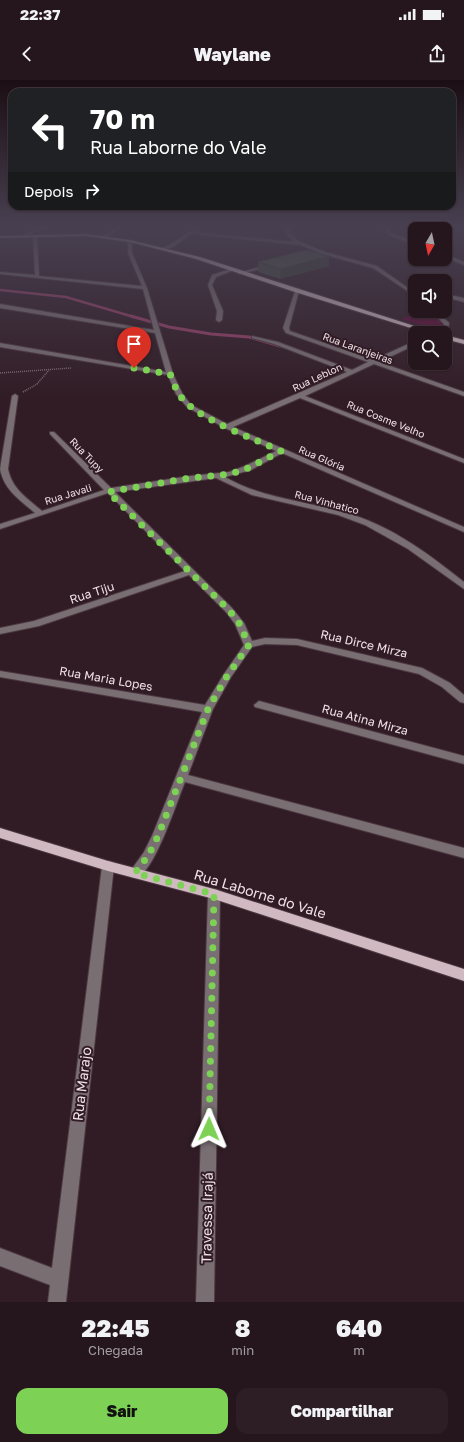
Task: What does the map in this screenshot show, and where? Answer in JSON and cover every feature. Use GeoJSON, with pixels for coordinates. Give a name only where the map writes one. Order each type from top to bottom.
{"type":"FeatureCollection","features":[{"type":"Feature","properties":{"kind":"main road"},"geometry":{"type":"LineString","coordinates":[[275,284],[411,326]]}},
{"type":"Feature","properties":{"kind":"main road"},"geometry":{"type":"LineString","coordinates":[[452,338],[464,342]]}},
{"type":"Feature","properties":{"kind":"main road","name":"Rua Laborne do Vale"},"geometry":{"type":"LineString","coordinates":[[0,833],[108,866],[214,894],[464,975]]}},
{"type":"Feature","properties":{"kind":"street"},"geometry":{"type":"LineString","coordinates":[[106,284],[145,288]]}},
{"type":"Feature","properties":{"kind":"street","name":"Rua Glória"},"geometry":{"type":"LineString","coordinates":[[143,284],[157,326],[170,374],[179,394],[190,406],[227,427],[464,530]]}},
{"type":"Feature","properties":{"kind":"street"},"geometry":{"type":"LineString","coordinates":[[210,284],[220,311],[219,320]]}},
{"type":"Feature","properties":{"kind":"street"},"geometry":{"type":"LineString","coordinates":[[399,284],[408,290]]}},
{"type":"Feature","properties":{"kind":"street"},"geometry":{"type":"LineString","coordinates":[[402,286],[408,287]]}},
{"type":"Feature","properties":{"kind":"street","name":"Rua Laranjeiras"},"geometry":{"type":"LineString","coordinates":[[297,291],[286,328],[288,332],[371,363],[464,394]]}},
{"type":"Feature","properties":{"kind":"street"},"geometry":{"type":"LineString","coordinates":[[452,297],[464,300]]}},
{"type":"Feature","properties":{"kind":"street"},"geometry":{"type":"LineString","coordinates":[[0,306],[157,326]]}},
{"type":"Feature","properties":{"kind":"street"},"geometry":{"type":"LineString","coordinates":[[441,318],[448,326]]}},
{"type":"Feature","properties":{"kind":"street"},"geometry":{"type":"LineString","coordinates":[[254,337],[276,343],[349,373]]}},
{"type":"Feature","properties":{"kind":"street"},"geometry":{"type":"LineString","coordinates":[[0,345],[170,374]]}},
{"type":"Feature","properties":{"kind":"street","name":"Rua Leblon"},"geometry":{"type":"LineString","coordinates":[[227,427],[300,396],[408,346]]}},
{"type":"Feature","properties":{"kind":"street"},"geometry":{"type":"LineString","coordinates":[[15,396],[4,469],[5,479],[9,487],[40,513]]}},
{"type":"Feature","properties":{"kind":"street","name":"Rua Cosme Velho"},"geometry":{"type":"LineString","coordinates":[[300,396],[464,461]]}},
{"type":"Feature","properties":{"kind":"street","name":"Rua Tupy"},"geometry":{"type":"LineString","coordinates":[[52,433],[108,492]]}},
{"type":"Feature","properties":{"kind":"street","name":"Rua Javali"},"geometry":{"type":"LineString","coordinates":[[0,527],[108,492],[190,478],[219,476],[240,472],[281,451]]}},
{"type":"Feature","properties":{"kind":"street","name":"Rua Vinhatico"},"geometry":{"type":"LineString","coordinates":[[219,476],[241,488],[260,495],[336,513],[370,525],[424,555],[464,586]]}},
{"type":"Feature","properties":{"kind":"street"},"geometry":{"type":"LineString","coordinates":[[108,492],[229,610],[239,623],[249,645],[227,676],[208,709],[158,836],[148,856],[135,873]]}},
{"type":"Feature","properties":{"kind":"street","name":"Rua Tiju"},"geometry":{"type":"LineString","coordinates":[[0,631],[36,624],[190,572]]}},
{"type":"Feature","properties":{"kind":"street","name":"Rua Dirce Mirza"},"geometry":{"type":"LineString","coordinates":[[249,645],[265,640],[296,642],[422,670],[446,685],[464,700]]}},
{"type":"Feature","properties":{"kind":"street","name":"Rua Maria Lopes"},"geometry":{"type":"LineString","coordinates":[[0,674],[208,709]]}},
{"type":"Feature","properties":{"kind":"street","name":"Rua Atina Mirza"},"geometry":{"type":"LineString","coordinates":[[258,705],[464,760]]}},
{"type":"Feature","properties":{"kind":"street"},"geometry":{"type":"LineString","coordinates":[[181,777],[464,853]]}},
{"type":"Feature","properties":{"kind":"street","name":"Rua Marajo"},"geometry":{"type":"LineString","coordinates":[[57,1302],[108,866]]}},
{"type":"Feature","properties":{"kind":"street","name":"Travessa Irajá"},"geometry":{"type":"LineString","coordinates":[[205,1302],[214,894]]}},
{"type":"Feature","properties":{"kind":"street"},"geometry":{"type":"LineString","coordinates":[[0,1257],[60,1280]]}},
{"type":"Feature","properties":{"kind":"path"},"geometry":{"type":"LineString","coordinates":[[0,373],[68,369],[93,362]]}},
{"type":"Feature","properties":{"kind":"path"},"geometry":{"type":"LineString","coordinates":[[15,396],[37,384],[49,370]]}},
{"type":"Feature","properties":{"kind":"shaded area"},"geometry":{"type":"Polygon","coordinates":[[[408,316],[408,318],[440,318],[445,325],[424,326],[401,319],[408,316]]]}},
{"type":"Feature","properties":{"kind":"waterway"},"geometry":{"type":"LineString","coordinates":[[0,290],[66,297],[134,317]]}},
{"type":"Feature","properties":{"kind":"waterway"},"geometry":{"type":"LineString","coordinates":[[131,316],[169,327],[211,334],[249,337],[280,346]]}},
{"type":"Feature","properties":{"kind":"route"},"geometry":{"type":"LineString","coordinates":[[134,368],[170,374],[179,394],[190,406],[205,416],[227,427],[281,451],[240,472],[219,476],[190,478],[108,492],[229,610],[239,623],[249,645],[227,676],[208,709],[158,836],[148,856],[135,873],[214,894],[209,1129]]}}]}
